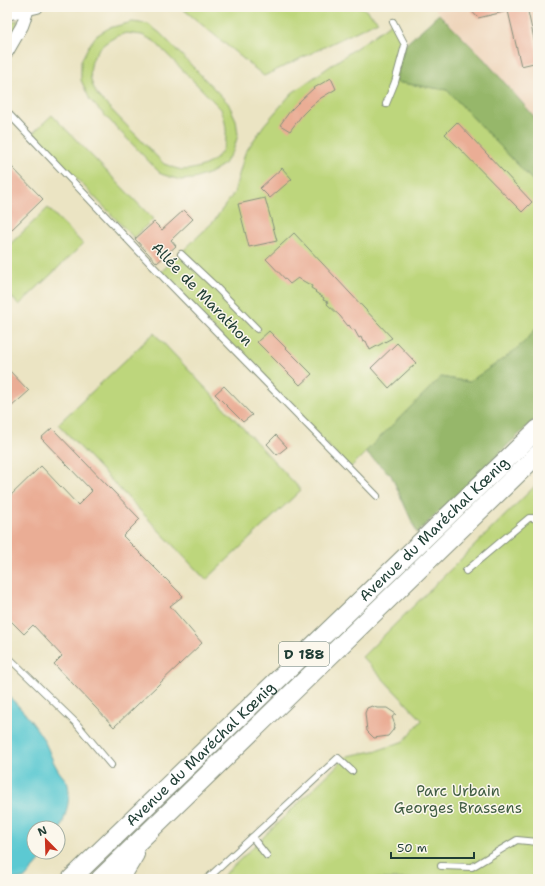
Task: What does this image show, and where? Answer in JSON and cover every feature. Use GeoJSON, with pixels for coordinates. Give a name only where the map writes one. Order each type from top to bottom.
{"type":"FeatureCollection","features":[{"type":"Feature","properties":{"kind":"main road","name":"Avenue du Maréchal Kœnig"},"geometry":{"type":"LineString","coordinates":[[71,879],[538,429]]}},
{"type":"Feature","properties":{"kind":"main road","name":"Avenue du Maréchal Kœnig"},"geometry":{"type":"LineString","coordinates":[[100,879],[538,454]]}},
{"type":"Feature","properties":{"kind":"main road"},"geometry":{"type":"LineString","coordinates":[[120,879],[147,834]]}},
{"type":"Feature","properties":{"kind":"street"},"geometry":{"type":"LineString","coordinates":[[7,14],[33,8]]}},
{"type":"Feature","properties":{"kind":"street"},"geometry":{"type":"LineString","coordinates":[[7,52],[33,8]]}},
{"type":"Feature","properties":{"kind":"lane"},"geometry":{"type":"LineString","coordinates":[[386,104],[395,82],[405,45],[393,22]]}},
{"type":"Feature","properties":{"kind":"lane","name":"Allée de Marathon"},"geometry":{"type":"LineString","coordinates":[[7,112],[165,279],[376,496]]}},
{"type":"Feature","properties":{"kind":"lane"},"geometry":{"type":"LineString","coordinates":[[181,254],[216,287],[257,330]]}},
{"type":"Feature","properties":{"kind":"lane"},"geometry":{"type":"LineString","coordinates":[[466,571],[529,518],[538,520]]}},
{"type":"Feature","properties":{"kind":"lane"},"geometry":{"type":"LineString","coordinates":[[7,656],[76,723],[111,765]]}},
{"type":"Feature","properties":{"kind":"lane"},"geometry":{"type":"LineString","coordinates":[[207,879],[338,758],[352,771]]}},
{"type":"Feature","properties":{"kind":"lane"},"geometry":{"type":"LineString","coordinates":[[252,837],[267,856]]}},
{"type":"Feature","properties":{"kind":"lane"},"geometry":{"type":"LineString","coordinates":[[441,866],[472,868],[517,840],[538,842]]}},
{"type":"Feature","properties":{"kind":"shaded area"},"geometry":{"type":"Polygon","coordinates":[[[433,7],[538,7],[538,121],[483,58],[433,7]]]}},
{"type":"Feature","properties":{"kind":"green space"},"geometry":{"type":"Polygon","coordinates":[[[191,7],[362,7],[378,21],[264,76],[183,9],[191,7]]]}},
{"type":"Feature","properties":{"kind":"green space"},"geometry":{"type":"Polygon","coordinates":[[[439,14],[483,58],[538,121],[538,186],[447,90],[395,82],[405,45],[439,14]]]}},
{"type":"Feature","properties":{"kind":"green space"},"geometry":{"type":"Polygon","coordinates":[[[18,20],[14,33],[7,45],[7,23],[18,20]]]}},
{"type":"Feature","properties":{"kind":"green space"},"geometry":{"type":"Polygon","coordinates":[[[132,22],[148,24],[160,33],[228,103],[236,120],[238,135],[233,151],[223,165],[210,173],[194,179],[180,180],[161,174],[90,100],[81,80],[81,61],[88,47],[96,36],[109,28],[132,22]],[[126,33],[104,44],[99,49],[90,71],[91,82],[97,95],[164,164],[176,169],[186,170],[200,167],[209,163],[222,151],[225,144],[226,127],[221,109],[154,41],[142,35],[126,33]]]}},
{"type":"Feature","properties":{"kind":"green space"},"geometry":{"type":"Polygon","coordinates":[[[393,22],[405,45],[395,82],[447,90],[538,186],[538,325],[533,333],[517,349],[469,382],[441,377],[350,468],[160,273],[213,222],[234,193],[245,153],[264,125],[292,93],[393,22]]]}},
{"type":"Feature","properties":{"kind":"green space"},"geometry":{"type":"Polygon","coordinates":[[[52,115],[153,219],[134,238],[33,133],[52,115]]]}},
{"type":"Feature","properties":{"kind":"green space"},"geometry":{"type":"Polygon","coordinates":[[[48,208],[83,244],[19,305],[7,292],[7,247],[48,208]]]}},
{"type":"Feature","properties":{"kind":"green space"},"geometry":{"type":"Polygon","coordinates":[[[538,325],[538,416],[417,533],[391,475],[365,452],[441,377],[469,382],[517,349],[533,333],[538,325]]]}},
{"type":"Feature","properties":{"kind":"green space"},"geometry":{"type":"Polygon","coordinates":[[[154,333],[301,490],[206,580],[58,424],[154,333]]]}},
{"type":"Feature","properties":{"kind":"green space","name":"Parc Urbain Georges Brassens"},"geometry":{"type":"Polygon","coordinates":[[[538,483],[538,879],[220,879],[347,756],[379,750],[404,741],[422,720],[362,657],[538,483]]]}},
{"type":"Feature","properties":{"kind":"water"},"geometry":{"type":"Polygon","coordinates":[[[7,695],[32,722],[44,740],[56,767],[67,783],[69,797],[63,820],[26,820],[26,860],[41,860],[24,879],[7,879],[7,695]]]}},
{"type":"Feature","properties":{"kind":"building"},"geometry":{"type":"Polygon","coordinates":[[[468,7],[527,7],[538,62],[521,66],[508,11],[478,18],[468,7]]]}},
{"type":"Feature","properties":{"kind":"building"},"geometry":{"type":"Polygon","coordinates":[[[331,78],[336,89],[311,106],[290,131],[280,125],[290,111],[302,99],[314,88],[331,78]]]}},
{"type":"Feature","properties":{"kind":"building"},"geometry":{"type":"Polygon","coordinates":[[[457,122],[532,202],[522,212],[445,134],[457,122]]]}},
{"type":"Feature","properties":{"kind":"building"},"geometry":{"type":"Polygon","coordinates":[[[7,162],[43,199],[7,234],[7,162]]]}},
{"type":"Feature","properties":{"kind":"building"},"geometry":{"type":"Polygon","coordinates":[[[282,168],[292,179],[270,198],[260,188],[282,168]]]}},
{"type":"Feature","properties":{"kind":"building"},"geometry":{"type":"Polygon","coordinates":[[[265,198],[277,241],[249,247],[238,204],[265,198]]]}},
{"type":"Feature","properties":{"kind":"building"},"geometry":{"type":"Polygon","coordinates":[[[184,210],[193,219],[171,240],[176,246],[157,263],[135,239],[154,222],[162,230],[184,210]]]}},
{"type":"Feature","properties":{"kind":"building"},"geometry":{"type":"Polygon","coordinates":[[[294,233],[392,338],[370,350],[366,341],[363,342],[361,337],[359,338],[354,329],[352,330],[349,325],[348,326],[327,304],[328,302],[323,300],[324,298],[311,288],[312,286],[298,278],[290,284],[266,259],[294,233]]]}},
{"type":"Feature","properties":{"kind":"building"},"geometry":{"type":"Polygon","coordinates":[[[269,331],[312,374],[300,385],[257,342],[269,331]]]}},
{"type":"Feature","properties":{"kind":"building"},"geometry":{"type":"Polygon","coordinates":[[[397,343],[416,363],[389,388],[371,368],[397,343]]]}},
{"type":"Feature","properties":{"kind":"building"},"geometry":{"type":"Polygon","coordinates":[[[7,368],[29,391],[11,407],[7,403],[7,368]]]}},
{"type":"Feature","properties":{"kind":"building"},"geometry":{"type":"Polygon","coordinates":[[[224,386],[252,415],[243,422],[215,394],[224,386]]]}},
{"type":"Feature","properties":{"kind":"building"},"geometry":{"type":"Polygon","coordinates":[[[52,428],[140,519],[123,536],[183,596],[170,606],[202,643],[114,727],[54,664],[62,656],[33,625],[24,634],[7,617],[7,499],[41,466],[78,505],[92,491],[41,438],[52,428]]]}},
{"type":"Feature","properties":{"kind":"building"},"geometry":{"type":"Polygon","coordinates":[[[276,435],[287,447],[277,455],[267,444],[276,435]]]}},
{"type":"Feature","properties":{"kind":"building"},"geometry":{"type":"Polygon","coordinates":[[[372,706],[377,708],[387,708],[396,714],[392,717],[395,725],[388,736],[374,738],[367,731],[365,713],[367,708],[372,706]]]}}]}
